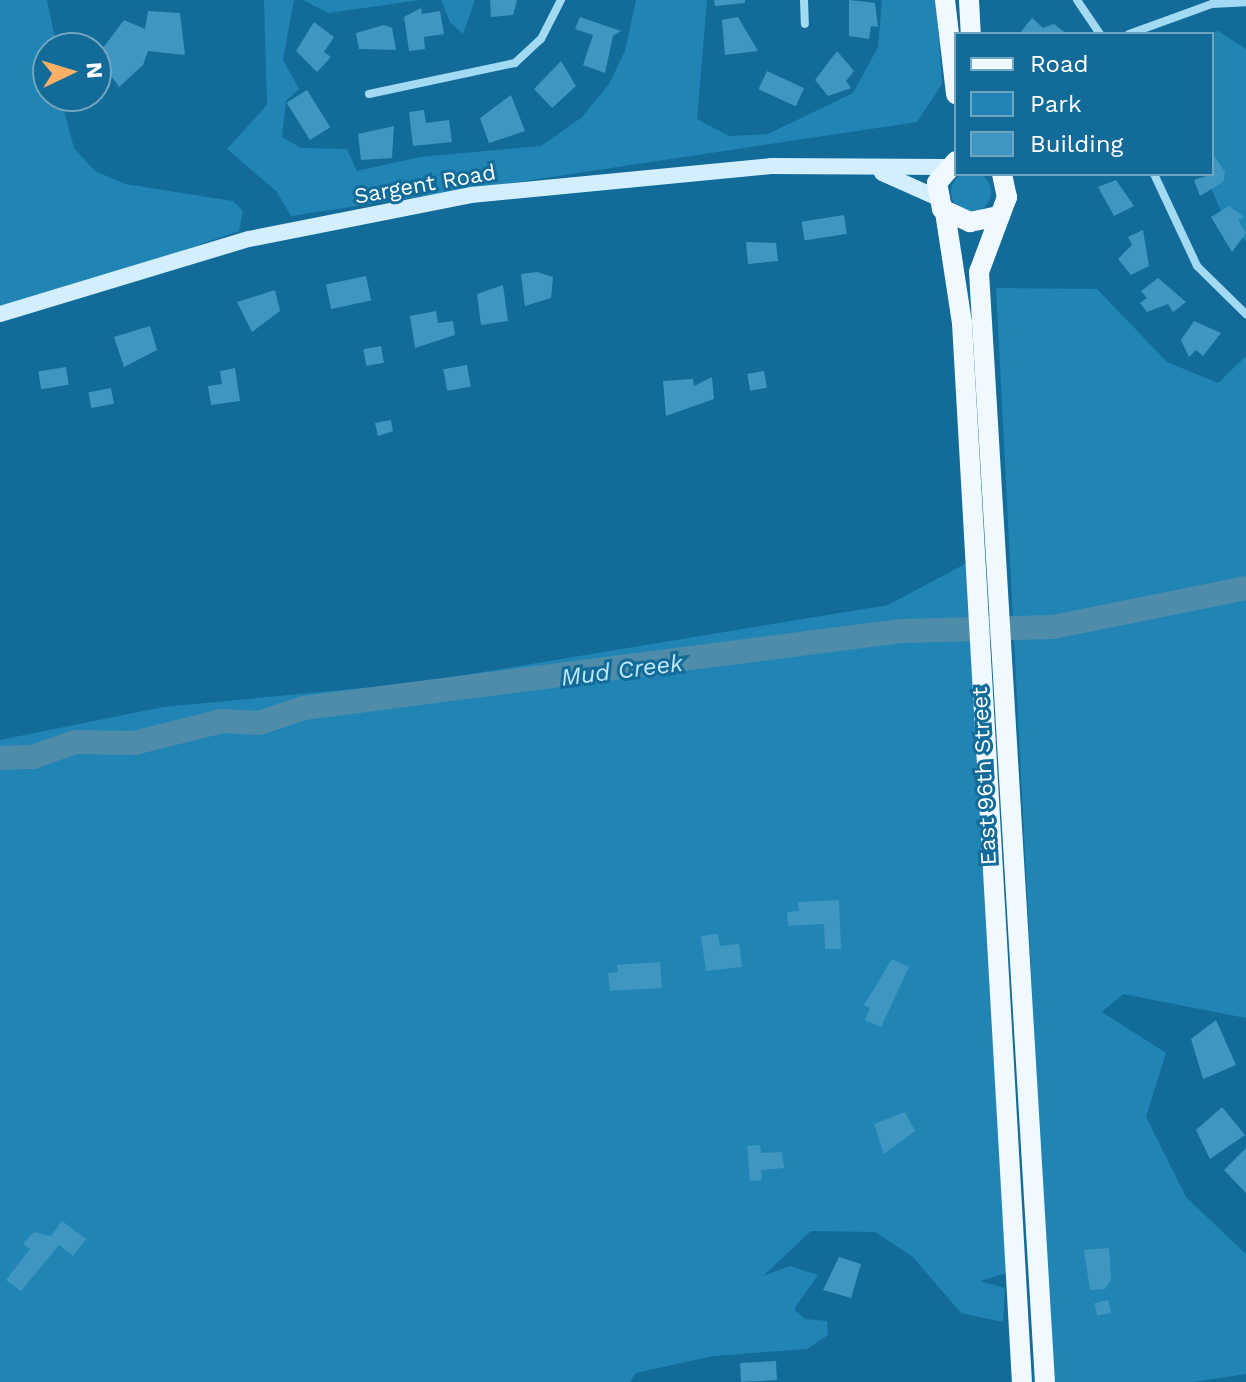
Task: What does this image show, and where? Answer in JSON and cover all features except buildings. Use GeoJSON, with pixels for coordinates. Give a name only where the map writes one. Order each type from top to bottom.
{"type":"FeatureCollection","features":[{"type":"Feature","properties":{"kind":"main road"},"geometry":{"type":"LineString","coordinates":[[945,0],[954,77]]}},
{"type":"Feature","properties":{"kind":"main road"},"geometry":{"type":"LineString","coordinates":[[969,0],[971,32]]}},
{"type":"Feature","properties":{"kind":"main road","name":"East 96th Street"},"geometry":{"type":"LineString","coordinates":[[952,159],[941,205],[958,270],[987,578]]}},
{"type":"Feature","properties":{"kind":"main road","name":"East 96th Street"},"geometry":{"type":"LineString","coordinates":[[1002,176],[1007,197],[979,264],[987,578],[1022,1382]]}},
{"type":"Feature","properties":{"kind":"main road"},"geometry":{"type":"LineString","coordinates":[[941,205],[970,222],[998,216]]}},
{"type":"Feature","properties":{"kind":"main road","name":"East 96th Street"},"geometry":{"type":"LineString","coordinates":[[992,672],[1045,1382]]}},
{"type":"Feature","properties":{"kind":"street"},"geometry":{"type":"LineString","coordinates":[[369,94],[515,63],[541,39],[561,0]]}},
{"type":"Feature","properties":{"kind":"street"},"geometry":{"type":"LineString","coordinates":[[804,0],[805,24]]}},
{"type":"Feature","properties":{"kind":"street"},"geometry":{"type":"LineString","coordinates":[[1077,0],[1099,32]]}},
{"type":"Feature","properties":{"kind":"street"},"geometry":{"type":"LineString","coordinates":[[1135,32],[1212,4],[1246,2]]}},
{"type":"Feature","properties":{"kind":"street","name":"Sargent Road"},"geometry":{"type":"LineString","coordinates":[[0,314],[249,239],[471,195],[746,167],[869,168],[952,159]]}},
{"type":"Feature","properties":{"kind":"street","name":"Sargent Road"},"geometry":{"type":"LineString","coordinates":[[869,168],[941,205]]}},
{"type":"Feature","properties":{"kind":"street"},"geometry":{"type":"LineString","coordinates":[[1155,176],[1197,266],[1246,314]]}},
{"type":"Feature","properties":{"kind":"green space"},"geometry":{"type":"Polygon","coordinates":[[[0,0],[47,0],[54,32],[32,32],[32,112],[64,112],[74,148],[95,171],[125,184],[233,201],[243,211],[239,231],[19,307],[0,307],[0,0]]]}},
{"type":"Feature","properties":{"kind":"green space"},"geometry":{"type":"Polygon","coordinates":[[[264,0],[294,0],[283,60],[299,89],[286,101],[282,137],[301,148],[347,149],[357,171],[420,157],[541,146],[582,117],[609,84],[625,51],[636,0],[707,0],[697,119],[729,136],[768,134],[853,93],[878,47],[882,0],[936,0],[942,84],[917,122],[291,216],[276,191],[227,149],[267,105],[264,0]]]}},
{"type":"Feature","properties":{"kind":"green space"},"geometry":{"type":"Polygon","coordinates":[[[303,0],[421,0],[328,13],[303,0]]]}},
{"type":"Feature","properties":{"kind":"green space"},"geometry":{"type":"Polygon","coordinates":[[[441,0],[475,0],[463,34],[450,22],[441,0]]]}},
{"type":"Feature","properties":{"kind":"green space"},"geometry":{"type":"Polygon","coordinates":[[[1218,31],[1246,49],[1246,241],[1226,223],[1206,176],[1214,176],[1213,32],[1218,31]]]}},
{"type":"Feature","properties":{"kind":"green space"},"geometry":{"type":"Polygon","coordinates":[[[960,176],[982,176],[989,184],[989,200],[979,210],[963,210],[953,200],[953,184],[960,176]]]}},
{"type":"Feature","properties":{"kind":"green space"},"geometry":{"type":"Polygon","coordinates":[[[996,288],[1097,289],[1167,362],[1218,383],[1246,356],[1246,1018],[1123,994],[1102,1012],[1166,1053],[1146,1117],[1186,1197],[1246,1254],[1246,1374],[1193,1382],[1052,1382],[996,288]]]}},
{"type":"Feature","properties":{"kind":"green space"},"geometry":{"type":"Polygon","coordinates":[[[967,563],[1006,1273],[980,1281],[1005,1288],[1003,1322],[961,1313],[913,1257],[875,1232],[811,1231],[763,1276],[790,1266],[818,1275],[794,1309],[805,1319],[827,1321],[828,1335],[807,1349],[713,1356],[636,1373],[630,1382],[0,1382],[0,740],[163,707],[416,683],[888,605],[967,563]]]}},
{"type":"Feature","properties":{"kind":"waterway","name":"Mud Creek"},"geometry":{"type":"LineString","coordinates":[[0,758],[33,757],[75,742],[134,743],[222,721],[259,723],[304,708],[901,631],[1053,627],[1246,588]]}}]}
